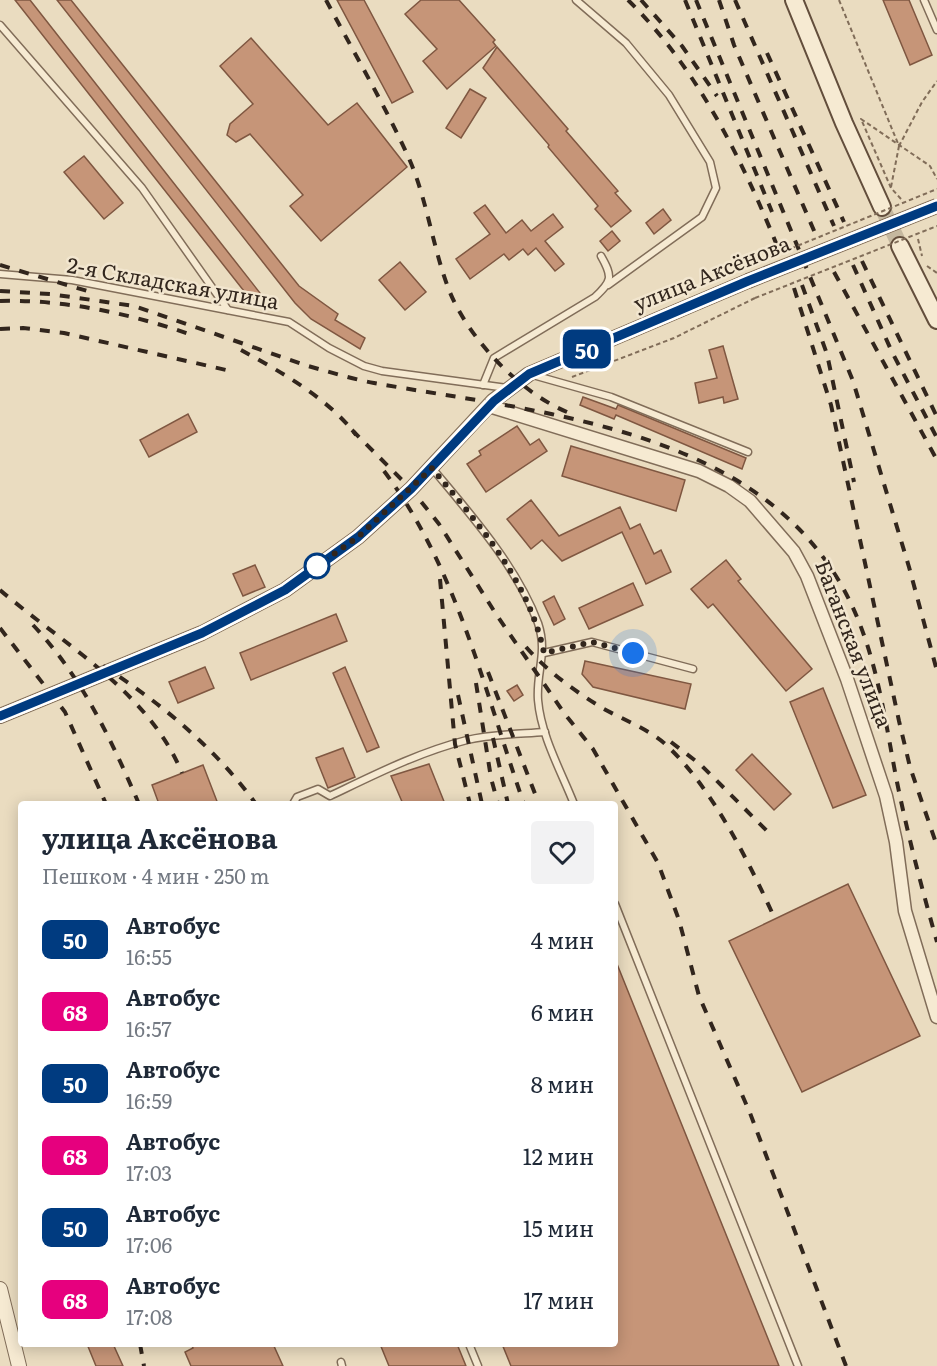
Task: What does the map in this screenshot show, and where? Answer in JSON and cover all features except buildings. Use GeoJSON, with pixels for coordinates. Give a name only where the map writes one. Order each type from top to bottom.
{"type":"FeatureCollection","features":[{"type":"Feature","properties":{"kind":"main road"},"geometry":{"type":"LineString","coordinates":[[794,0],[844,123],[882,207]]}},
{"type":"Feature","properties":{"kind":"main road"},"geometry":{"type":"LineString","coordinates":[[900,246],[937,320]]}},
{"type":"Feature","properties":{"kind":"street","name":"улица Аксёнова"},"geometry":{"type":"LineString","coordinates":[[0,716],[202,633],[285,590],[358,537],[432,468],[507,388],[529,374],[748,281],[937,206]]}},
{"type":"Feature","properties":{"kind":"street","name":"Баганская улица"},"geometry":{"type":"LineString","coordinates":[[489,406],[699,471],[750,501],[794,552],[807,576],[847,679],[886,796],[905,911],[937,1017]]}},
{"type":"Feature","properties":{"kind":"street"},"geometry":{"type":"LineString","coordinates":[[0,1289],[19,1366]]}},
{"type":"Feature","properties":{"kind":"lane"},"geometry":{"type":"LineString","coordinates":[[483,385],[494,358],[595,297],[608,285],[702,217],[716,188],[710,162],[669,95],[626,43],[576,0]]}},
{"type":"Feature","properties":{"kind":"lane"},"geometry":{"type":"LineString","coordinates":[[924,0],[937,30]]}},
{"type":"Feature","properties":{"kind":"lane"},"geometry":{"type":"LineString","coordinates":[[0,25],[142,188],[228,310]]}},
{"type":"Feature","properties":{"kind":"lane"},"geometry":{"type":"LineString","coordinates":[[602,256],[610,271],[608,285]]}},
{"type":"Feature","properties":{"kind":"lane","name":"2-я Складская улица"},"geometry":{"type":"LineString","coordinates":[[0,274],[72,280],[289,322],[329,348],[364,366],[382,371],[507,388]]}},
{"type":"Feature","properties":{"kind":"lane"},"geometry":{"type":"LineString","coordinates":[[529,374],[610,397],[748,452]]}},
{"type":"Feature","properties":{"kind":"lane"},"geometry":{"type":"LineString","coordinates":[[432,468],[471,515],[522,589],[538,625],[544,653],[538,676],[538,701],[545,732],[573,801]]}},
{"type":"Feature","properties":{"kind":"lane"},"geometry":{"type":"LineString","coordinates":[[544,653],[592,642],[693,669]]}},
{"type":"Feature","properties":{"kind":"lane"},"geometry":{"type":"LineString","coordinates":[[295,801],[297,797],[318,789],[330,796],[399,764],[455,744],[484,737],[545,732]]}},
{"type":"Feature","properties":{"kind":"lane"},"geometry":{"type":"LineString","coordinates":[[618,912],[798,1366]]}},
{"type":"Feature","properties":{"kind":"lane"},"geometry":{"type":"LineString","coordinates":[[470,1347],[478,1366]]}},
{"type":"Feature","properties":{"kind":"path"},"geometry":{"type":"LineString","coordinates":[[839,0],[899,146]]}},
{"type":"Feature","properties":{"kind":"path"},"geometry":{"type":"LineString","coordinates":[[891,188],[899,146],[922,102],[937,81]]}},
{"type":"Feature","properties":{"kind":"path"},"geometry":{"type":"LineString","coordinates":[[901,199],[891,188],[861,119],[930,166],[937,179]]}},
{"type":"Feature","properties":{"kind":"path"},"geometry":{"type":"LineString","coordinates":[[764,260],[937,189]]}},
{"type":"Feature","properties":{"kind":"path"},"geometry":{"type":"LineString","coordinates":[[558,382],[674,338],[754,298],[937,226]]}},
{"type":"Feature","properties":{"kind":"path"},"geometry":{"type":"LineString","coordinates":[[918,239],[924,264],[937,273]]}},
{"type":"Feature","properties":{"kind":"tunnel"},"geometry":{"type":"LineString","coordinates":[[882,207],[900,246]]}},
{"type":"Feature","properties":{"kind":"railway"},"geometry":{"type":"LineString","coordinates":[[326,0],[378,96],[414,170],[443,273],[458,308],[497,362],[531,391],[567,412]]}},
{"type":"Feature","properties":{"kind":"railway"},"geometry":{"type":"LineString","coordinates":[[628,0],[675,55],[715,116],[749,181],[778,248]]}},
{"type":"Feature","properties":{"kind":"railway"},"geometry":{"type":"LineString","coordinates":[[641,0],[682,46],[717,96]]}},
{"type":"Feature","properties":{"kind":"railway"},"geometry":{"type":"LineString","coordinates":[[685,0],[772,212]]}},
{"type":"Feature","properties":{"kind":"railway"},"geometry":{"type":"LineString","coordinates":[[696,0],[853,381],[909,567],[937,671]]}},
{"type":"Feature","properties":{"kind":"railway"},"geometry":{"type":"LineString","coordinates":[[719,0],[734,45],[815,233]]}},
{"type":"Feature","properties":{"kind":"railway"},"geometry":{"type":"LineString","coordinates":[[735,0],[834,226]]}},
{"type":"Feature","properties":{"kind":"railway"},"geometry":{"type":"LineString","coordinates":[[767,53],[844,222]]}},
{"type":"Feature","properties":{"kind":"railway"},"geometry":{"type":"LineString","coordinates":[[862,261],[937,417]]}},
{"type":"Feature","properties":{"kind":"railway"},"geometry":{"type":"LineString","coordinates":[[0,265],[94,293]]}},
{"type":"Feature","properties":{"kind":"railway"},"geometry":{"type":"LineString","coordinates":[[853,265],[892,352],[937,438]]}},
{"type":"Feature","properties":{"kind":"railway"},"geometry":{"type":"LineString","coordinates":[[834,272],[937,460]]}},
{"type":"Feature","properties":{"kind":"railway"},"geometry":{"type":"LineString","coordinates":[[802,285],[827,354],[854,482]]}},
{"type":"Feature","properties":{"kind":"railway"},"geometry":{"type":"LineString","coordinates":[[794,288],[831,405],[910,767],[937,846]]}},
{"type":"Feature","properties":{"kind":"railway"},"geometry":{"type":"LineString","coordinates":[[0,291],[50,294],[134,306],[308,366],[349,377],[582,421],[651,441],[716,469],[773,505],[821,554],[857,617],[865,637],[881,698],[911,842],[937,942]]}},
{"type":"Feature","properties":{"kind":"railway"},"geometry":{"type":"LineString","coordinates":[[0,301],[49,303],[98,309],[192,335]]}},
{"type":"Feature","properties":{"kind":"railway"},"geometry":{"type":"LineString","coordinates":[[0,329],[23,328],[64,333],[235,372]]}},
{"type":"Feature","properties":{"kind":"railway"},"geometry":{"type":"LineString","coordinates":[[241,350],[288,377],[318,398],[332,409],[356,435]]}},
{"type":"Feature","properties":{"kind":"railway"},"geometry":{"type":"LineString","coordinates":[[352,430],[411,489],[439,524],[496,614],[564,713],[593,749],[658,863],[679,920],[699,996],[750,1113],[846,1366]]}},
{"type":"Feature","properties":{"kind":"railway"},"geometry":{"type":"LineString","coordinates":[[384,471],[409,508],[450,589],[523,801]]}},
{"type":"Feature","properties":{"kind":"railway"},"geometry":{"type":"LineString","coordinates":[[440,579],[455,744],[469,801]]}},
{"type":"Feature","properties":{"kind":"railway"},"geometry":{"type":"LineString","coordinates":[[0,590],[77,650],[127,694],[167,744],[182,773]]}},
{"type":"Feature","properties":{"kind":"railway"},"geometry":{"type":"LineString","coordinates":[[33,625],[81,687],[118,756],[138,801]]}},
{"type":"Feature","properties":{"kind":"railway"},"geometry":{"type":"LineString","coordinates":[[0,628],[65,712],[105,801]]}},
{"type":"Feature","properties":{"kind":"railway"},"geometry":{"type":"LineString","coordinates":[[526,647],[573,689],[657,738],[681,760],[698,780],[727,825],[775,919]]}},
{"type":"Feature","properties":{"kind":"railway"},"geometry":{"type":"LineString","coordinates":[[103,666],[146,695],[205,745],[254,801]]}},
{"type":"Feature","properties":{"kind":"railway"},"geometry":{"type":"LineString","coordinates":[[488,672],[538,801]]}},
{"type":"Feature","properties":{"kind":"railway"},"geometry":{"type":"LineString","coordinates":[[476,683],[491,778],[497,801]]}},
{"type":"Feature","properties":{"kind":"railway"},"geometry":{"type":"LineString","coordinates":[[458,695],[481,801]]}},
{"type":"Feature","properties":{"kind":"railway"},"geometry":{"type":"LineString","coordinates":[[493,738],[507,801]]}},
{"type":"Feature","properties":{"kind":"railway"},"geometry":{"type":"LineString","coordinates":[[671,742],[701,765],[767,831]]}},
{"type":"Feature","properties":{"kind":"railway"},"geometry":{"type":"LineString","coordinates":[[141,1347],[144,1366]]}},
{"type":"Feature","properties":{"kind":"bus line","name":"50"},"geometry":{"type":"LineString","coordinates":[[0,716],[102,672],[202,633],[285,590],[358,537],[411,489],[507,388],[529,374],[748,281],[937,206]]}},
{"type":"Feature","properties":{"kind":"route"},"geometry":{"type":"LineString","coordinates":[[317,566],[358,537],[432,468],[471,515],[522,589],[538,625],[544,653],[592,642],[633,653]]}}]}
